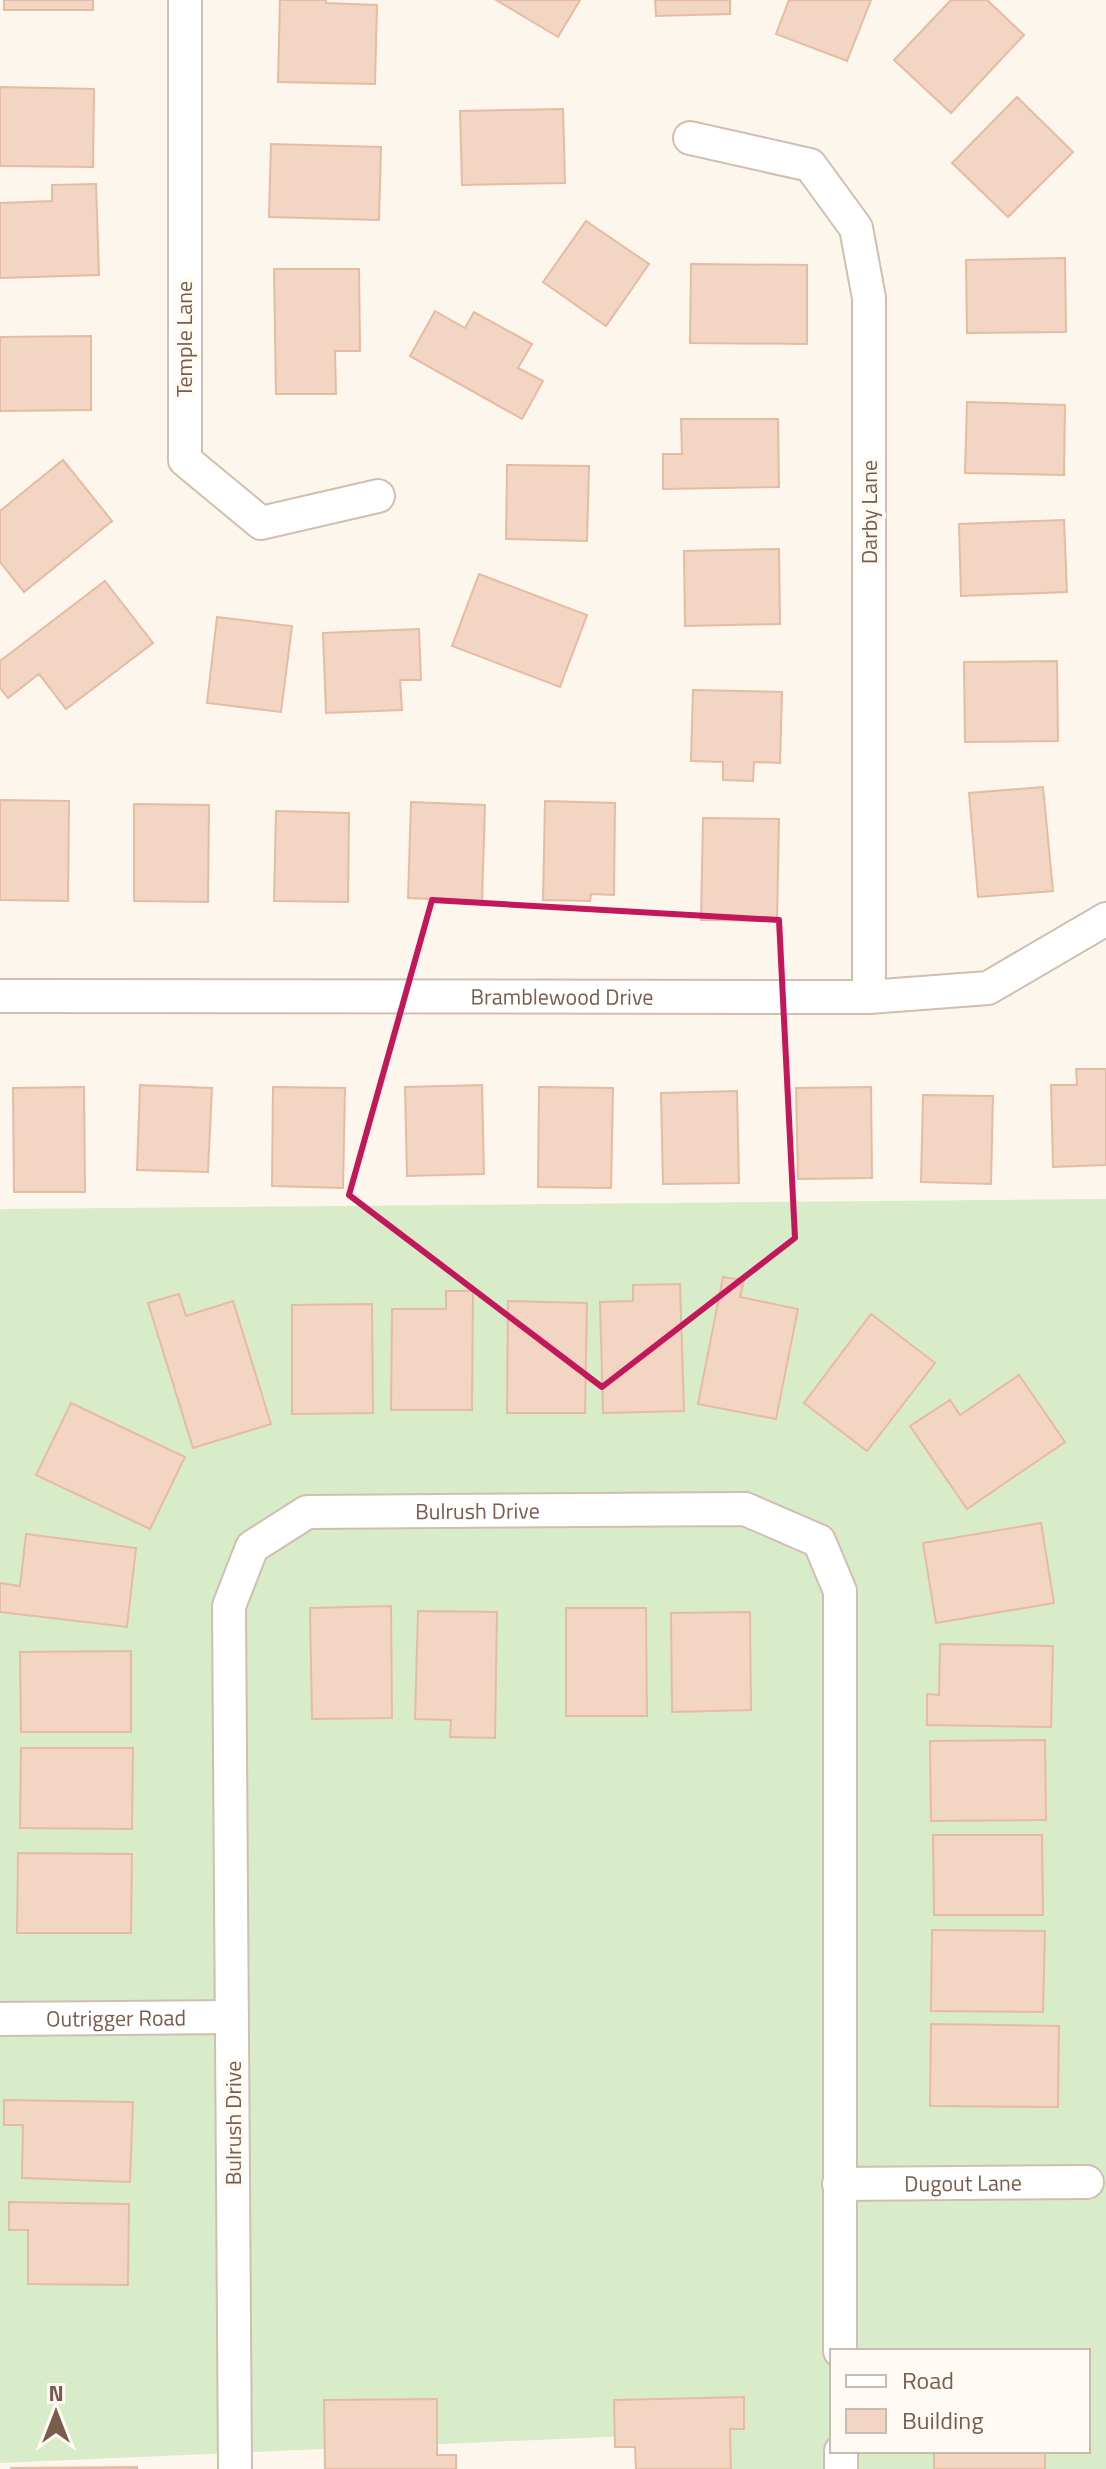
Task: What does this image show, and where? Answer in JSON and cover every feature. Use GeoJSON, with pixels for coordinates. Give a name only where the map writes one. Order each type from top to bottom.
{"type":"FeatureCollection","features":[{"type":"Feature","properties":{"kind":"street","name":"Temple Lane"},"geometry":{"type":"LineString","coordinates":[[185,0],[185,460],[261,523],[378,496]]}},
{"type":"Feature","properties":{"kind":"street","name":"Darby Lane"},"geometry":{"type":"LineString","coordinates":[[690,138],[810,165],[856,228],[869,298],[869,997]]}},
{"type":"Feature","properties":{"kind":"street","name":"Bramblewood Drive"},"geometry":{"type":"LineString","coordinates":[[0,996],[869,997],[988,988],[1106,919]]}},
{"type":"Feature","properties":{"kind":"street","name":"Bulrush Drive"},"geometry":{"type":"LineString","coordinates":[[235,2469],[229,1606],[252,1547],[307,1512],[745,1509],[819,1541],[840,1591],[840,2349]]}},
{"type":"Feature","properties":{"kind":"street","name":"Outrigger Road"},"geometry":{"type":"LineString","coordinates":[[0,2019],[232,2017]]}},
{"type":"Feature","properties":{"kind":"street","name":"Dugout Lane"},"geometry":{"type":"LineString","coordinates":[[839,2184],[1087,2182]]}},
{"type":"Feature","properties":{"kind":"highlighted area"},"geometry":{"type":"Polygon","coordinates":[[[432,900],[779,920],[795,1238],[602,1387],[349,1195],[432,900]]]}},
{"type":"Feature","properties":{"kind":"green space"},"geometry":{"type":"Polygon","coordinates":[[[1106,1199],[1106,2469],[724,2469],[722,2432],[0,2463],[0,1209],[1106,1199]]]}},
{"type":"Feature","properties":{"kind":"building"},"geometry":{"type":"Polygon","coordinates":[[[4,0],[93,0],[93,10],[4,10],[4,0]]]}},
{"type":"Feature","properties":{"kind":"building"},"geometry":{"type":"Polygon","coordinates":[[[280,0],[377,5],[375,84],[278,82],[280,0]]]}},
{"type":"Feature","properties":{"kind":"building"},"geometry":{"type":"Polygon","coordinates":[[[496,0],[580,0],[558,37],[496,0]]]}},
{"type":"Feature","properties":{"kind":"building"},"geometry":{"type":"Polygon","coordinates":[[[655,0],[730,0],[730,14],[656,16],[655,0]]]}},
{"type":"Feature","properties":{"kind":"building"},"geometry":{"type":"Polygon","coordinates":[[[789,0],[871,0],[847,61],[776,34],[789,0]]]}},
{"type":"Feature","properties":{"kind":"building"},"geometry":{"type":"Polygon","coordinates":[[[951,0],[987,0],[1024,35],[951,113],[894,60],[951,0]]]}},
{"type":"Feature","properties":{"kind":"building"},"geometry":{"type":"Polygon","coordinates":[[[0,87],[94,89],[93,167],[0,166],[0,87]]]}},
{"type":"Feature","properties":{"kind":"building"},"geometry":{"type":"Polygon","coordinates":[[[1017,97],[1073,152],[1008,217],[952,163],[1017,97]]]}},
{"type":"Feature","properties":{"kind":"building"},"geometry":{"type":"Polygon","coordinates":[[[563,109],[565,183],[462,185],[460,111],[563,109]]]}},
{"type":"Feature","properties":{"kind":"building"},"geometry":{"type":"Polygon","coordinates":[[[271,144],[381,147],[379,220],[269,217],[271,144]]]}},
{"type":"Feature","properties":{"kind":"building"},"geometry":{"type":"Polygon","coordinates":[[[96,184],[99,275],[0,278],[0,203],[52,201],[52,185],[96,184]]]}},
{"type":"Feature","properties":{"kind":"building"},"geometry":{"type":"Polygon","coordinates":[[[586,221],[649,264],[606,326],[543,282],[586,221]]]}},
{"type":"Feature","properties":{"kind":"building"},"geometry":{"type":"Polygon","coordinates":[[[1065,258],[1066,332],[967,333],[966,260],[1065,258]]]}},
{"type":"Feature","properties":{"kind":"building"},"geometry":{"type":"Polygon","coordinates":[[[691,264],[807,265],[807,344],[690,343],[691,264]]]}},
{"type":"Feature","properties":{"kind":"building"},"geometry":{"type":"Polygon","coordinates":[[[274,269],[359,269],[360,351],[335,351],[336,394],[276,394],[274,269]]]}},
{"type":"Feature","properties":{"kind":"building"},"geometry":{"type":"Polygon","coordinates":[[[435,311],[465,328],[474,312],[532,344],[518,368],[543,381],[522,419],[410,356],[435,311]]]}},
{"type":"Feature","properties":{"kind":"building"},"geometry":{"type":"Polygon","coordinates":[[[91,336],[91,410],[0,411],[0,337],[91,336]]]}},
{"type":"Feature","properties":{"kind":"building"},"geometry":{"type":"Polygon","coordinates":[[[967,402],[1065,405],[1064,475],[965,473],[967,402]]]}},
{"type":"Feature","properties":{"kind":"building"},"geometry":{"type":"Polygon","coordinates":[[[681,419],[778,419],[779,487],[663,489],[663,454],[682,454],[681,419]]]}},
{"type":"Feature","properties":{"kind":"building"},"geometry":{"type":"Polygon","coordinates":[[[63,460],[112,521],[24,592],[0,562],[0,511],[63,460]]]}},
{"type":"Feature","properties":{"kind":"building"},"geometry":{"type":"Polygon","coordinates":[[[507,465],[589,466],[587,541],[506,539],[507,465]]]}},
{"type":"Feature","properties":{"kind":"building"},"geometry":{"type":"Polygon","coordinates":[[[1064,520],[1067,592],[961,596],[959,524],[1064,520]]]}},
{"type":"Feature","properties":{"kind":"building"},"geometry":{"type":"Polygon","coordinates":[[[779,549],[780,624],[685,626],[684,551],[779,549]]]}},
{"type":"Feature","properties":{"kind":"building"},"geometry":{"type":"Polygon","coordinates":[[[479,574],[587,615],[560,687],[452,646],[479,574]]]}},
{"type":"Feature","properties":{"kind":"building"},"geometry":{"type":"Polygon","coordinates":[[[105,581],[153,643],[66,709],[39,674],[8,698],[0,688],[0,661],[105,581]]]}},
{"type":"Feature","properties":{"kind":"building"},"geometry":{"type":"Polygon","coordinates":[[[217,617],[292,626],[281,712],[207,703],[217,617]]]}},
{"type":"Feature","properties":{"kind":"building"},"geometry":{"type":"Polygon","coordinates":[[[419,629],[421,680],[400,680],[402,710],[326,713],[323,633],[419,629]]]}},
{"type":"Feature","properties":{"kind":"building"},"geometry":{"type":"Polygon","coordinates":[[[1057,661],[1058,741],[965,742],[964,662],[1057,661]]]}},
{"type":"Feature","properties":{"kind":"building"},"geometry":{"type":"Polygon","coordinates":[[[693,690],[782,692],[780,763],[754,762],[753,781],[723,780],[723,762],[691,761],[693,690]]]}},
{"type":"Feature","properties":{"kind":"building"},"geometry":{"type":"Polygon","coordinates":[[[1043,787],[1053,891],[978,897],[969,793],[1043,787]]]}},
{"type":"Feature","properties":{"kind":"building"},"geometry":{"type":"Polygon","coordinates":[[[0,800],[69,801],[68,901],[0,900],[0,800]]]}},
{"type":"Feature","properties":{"kind":"building"},"geometry":{"type":"Polygon","coordinates":[[[545,801],[615,803],[614,895],[591,894],[590,901],[543,900],[545,801]]]}},
{"type":"Feature","properties":{"kind":"building"},"geometry":{"type":"Polygon","coordinates":[[[411,802],[485,805],[482,901],[408,898],[411,802]]]}},
{"type":"Feature","properties":{"kind":"building"},"geometry":{"type":"Polygon","coordinates":[[[134,804],[209,805],[208,902],[134,901],[134,804]]]}},
{"type":"Feature","properties":{"kind":"building"},"geometry":{"type":"Polygon","coordinates":[[[276,811],[349,813],[348,902],[274,901],[276,811]]]}},
{"type":"Feature","properties":{"kind":"building"},"geometry":{"type":"Polygon","coordinates":[[[703,818],[779,819],[777,921],[701,920],[703,818]]]}},
{"type":"Feature","properties":{"kind":"building"},"geometry":{"type":"Polygon","coordinates":[[[1076,1069],[1106,1069],[1106,1165],[1053,1167],[1051,1085],[1077,1085],[1076,1069]]]}},
{"type":"Feature","properties":{"kind":"building"},"geometry":{"type":"Polygon","coordinates":[[[140,1085],[212,1088],[208,1172],[137,1170],[140,1085]]]}},
{"type":"Feature","properties":{"kind":"building"},"geometry":{"type":"Polygon","coordinates":[[[482,1085],[484,1174],[407,1176],[405,1087],[482,1085]]]}},
{"type":"Feature","properties":{"kind":"building"},"geometry":{"type":"Polygon","coordinates":[[[84,1087],[85,1192],[14,1192],[13,1088],[84,1087]]]}},
{"type":"Feature","properties":{"kind":"building"},"geometry":{"type":"Polygon","coordinates":[[[273,1087],[345,1088],[343,1188],[272,1186],[273,1087]]]}},
{"type":"Feature","properties":{"kind":"building"},"geometry":{"type":"Polygon","coordinates":[[[539,1087],[613,1088],[611,1188],[538,1187],[539,1087]]]}},
{"type":"Feature","properties":{"kind":"building"},"geometry":{"type":"Polygon","coordinates":[[[871,1087],[872,1178],[798,1179],[796,1088],[871,1087]]]}},
{"type":"Feature","properties":{"kind":"building"},"geometry":{"type":"Polygon","coordinates":[[[737,1091],[739,1183],[663,1184],[661,1093],[737,1091]]]}},
{"type":"Feature","properties":{"kind":"building"},"geometry":{"type":"Polygon","coordinates":[[[923,1095],[993,1096],[991,1184],[921,1182],[923,1095]]]}},
{"type":"Feature","properties":{"kind":"building"},"geometry":{"type":"Polygon","coordinates":[[[723,1277],[744,1280],[740,1297],[798,1309],[776,1419],[698,1404],[723,1277]]]}},
{"type":"Feature","properties":{"kind":"building"},"geometry":{"type":"Polygon","coordinates":[[[680,1284],[684,1411],[603,1413],[600,1302],[633,1301],[633,1285],[680,1284]]]}},
{"type":"Feature","properties":{"kind":"building"},"geometry":{"type":"Polygon","coordinates":[[[446,1291],[473,1291],[472,1410],[391,1410],[392,1309],[446,1309],[446,1291]]]}},
{"type":"Feature","properties":{"kind":"building"},"geometry":{"type":"Polygon","coordinates":[[[179,1294],[186,1316],[233,1301],[271,1424],[193,1448],[148,1303],[179,1294]]]}},
{"type":"Feature","properties":{"kind":"building"},"geometry":{"type":"Polygon","coordinates":[[[508,1301],[587,1303],[585,1413],[507,1413],[508,1301]]]}},
{"type":"Feature","properties":{"kind":"building"},"geometry":{"type":"Polygon","coordinates":[[[372,1304],[373,1413],[292,1414],[292,1305],[372,1304]]]}},
{"type":"Feature","properties":{"kind":"building"},"geometry":{"type":"Polygon","coordinates":[[[871,1314],[935,1363],[867,1451],[804,1403],[871,1314]]]}},
{"type":"Feature","properties":{"kind":"building"},"geometry":{"type":"Polygon","coordinates":[[[1019,1375],[1065,1442],[967,1509],[910,1426],[950,1400],[960,1415],[1019,1375]]]}},
{"type":"Feature","properties":{"kind":"building"},"geometry":{"type":"Polygon","coordinates":[[[71,1403],[185,1457],[150,1529],[36,1475],[71,1403]]]}},
{"type":"Feature","properties":{"kind":"building"},"geometry":{"type":"Polygon","coordinates":[[[1041,1523],[1054,1603],[936,1623],[923,1543],[1041,1523]]]}},
{"type":"Feature","properties":{"kind":"building"},"geometry":{"type":"Polygon","coordinates":[[[26,1534],[136,1548],[127,1627],[0,1612],[0,1583],[20,1586],[26,1534]]]}},
{"type":"Feature","properties":{"kind":"building"},"geometry":{"type":"Polygon","coordinates":[[[391,1606],[392,1718],[312,1719],[310,1608],[391,1606]]]}},
{"type":"Feature","properties":{"kind":"building"},"geometry":{"type":"Polygon","coordinates":[[[566,1608],[646,1608],[647,1716],[566,1716],[566,1608]]]}},
{"type":"Feature","properties":{"kind":"building"},"geometry":{"type":"Polygon","coordinates":[[[418,1611],[497,1612],[495,1738],[450,1737],[451,1720],[415,1719],[418,1611]]]}},
{"type":"Feature","properties":{"kind":"building"},"geometry":{"type":"Polygon","coordinates":[[[750,1612],[751,1710],[672,1712],[671,1613],[750,1612]]]}},
{"type":"Feature","properties":{"kind":"building"},"geometry":{"type":"Polygon","coordinates":[[[940,1644],[1053,1646],[1051,1727],[927,1725],[927,1694],[939,1695],[940,1644]]]}},
{"type":"Feature","properties":{"kind":"building"},"geometry":{"type":"Polygon","coordinates":[[[131,1651],[131,1732],[21,1732],[20,1652],[131,1651]]]}},
{"type":"Feature","properties":{"kind":"building"},"geometry":{"type":"Polygon","coordinates":[[[1045,1740],[1046,1820],[931,1821],[930,1741],[1045,1740]]]}},
{"type":"Feature","properties":{"kind":"building"},"geometry":{"type":"Polygon","coordinates":[[[21,1748],[133,1748],[132,1829],[20,1828],[21,1748]]]}},
{"type":"Feature","properties":{"kind":"building"},"geometry":{"type":"Polygon","coordinates":[[[933,1835],[1042,1835],[1043,1915],[934,1915],[933,1835]]]}},
{"type":"Feature","properties":{"kind":"building"},"geometry":{"type":"Polygon","coordinates":[[[18,1853],[132,1854],[131,1933],[17,1933],[18,1853]]]}},
{"type":"Feature","properties":{"kind":"building"},"geometry":{"type":"Polygon","coordinates":[[[932,1930],[1045,1931],[1043,2012],[931,2011],[932,1930]]]}},
{"type":"Feature","properties":{"kind":"building"},"geometry":{"type":"Polygon","coordinates":[[[931,2024],[1059,2026],[1058,2107],[930,2106],[931,2024]]]}},
{"type":"Feature","properties":{"kind":"building"},"geometry":{"type":"Polygon","coordinates":[[[4,2100],[133,2102],[130,2182],[22,2178],[23,2125],[4,2125],[4,2100]]]}},
{"type":"Feature","properties":{"kind":"building"},"geometry":{"type":"Polygon","coordinates":[[[9,2202],[129,2204],[128,2285],[28,2284],[28,2230],[9,2230],[9,2202]]]}},
{"type":"Feature","properties":{"kind":"building"},"geometry":{"type":"Polygon","coordinates":[[[744,2397],[744,2429],[730,2429],[731,2469],[636,2469],[635,2447],[615,2447],[614,2400],[744,2397]]]}},
{"type":"Feature","properties":{"kind":"building"},"geometry":{"type":"Polygon","coordinates":[[[437,2399],[437,2455],[456,2455],[456,2469],[325,2469],[324,2400],[437,2399]]]}},
{"type":"Feature","properties":{"kind":"building"},"geometry":{"type":"Polygon","coordinates":[[[934,2453],[1045,2453],[1045,2469],[934,2469],[934,2453]]]}},
{"type":"Feature","properties":{"kind":"building"},"geometry":{"type":"Polygon","coordinates":[[[11,2468],[137,2469],[11,2469],[11,2468]]]}}]}
